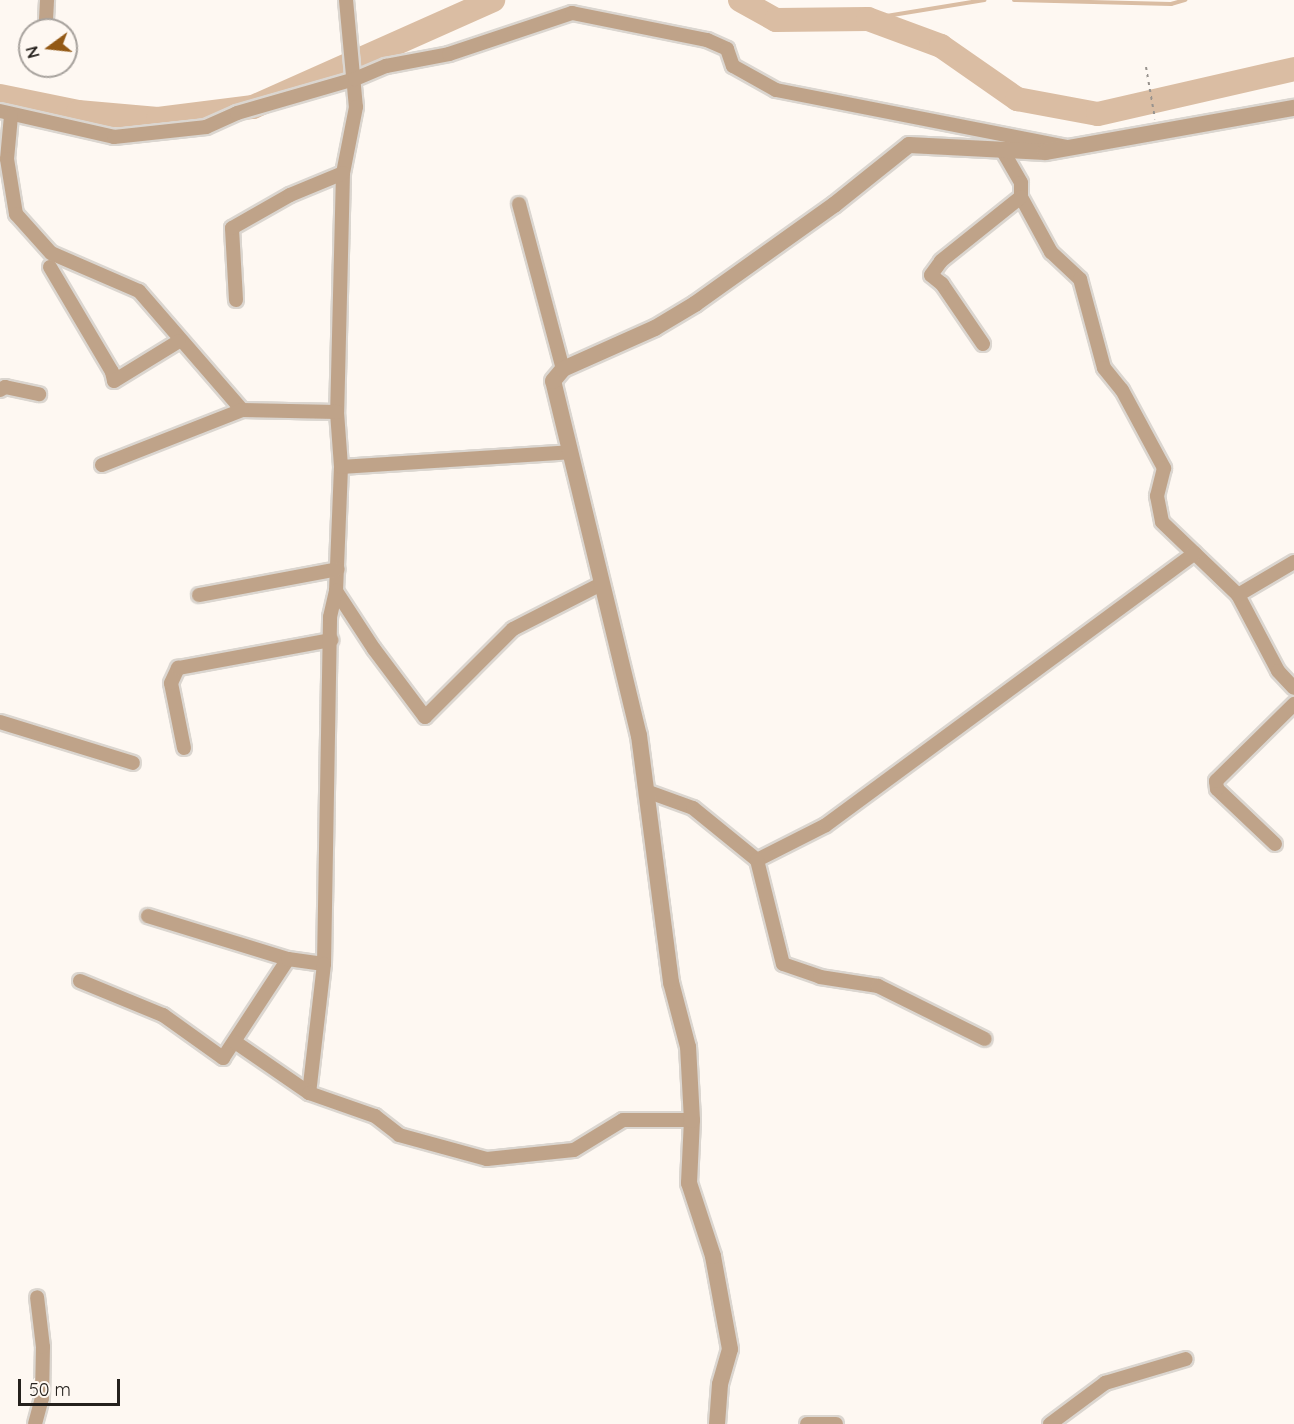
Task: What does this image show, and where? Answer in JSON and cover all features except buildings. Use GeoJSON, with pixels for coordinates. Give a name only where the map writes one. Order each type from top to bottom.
{"type":"FeatureCollection","features":[{"type":"Feature","properties":{"kind":"street"},"geometry":{"type":"LineString","coordinates":[[46,18],[47,0]]}},
{"type":"Feature","properties":{"kind":"street"},"geometry":{"type":"LineString","coordinates":[[309,1093],[324,964],[331,640],[338,569],[341,467],[337,412],[343,173],[356,107],[352,47],[345,19],[346,0]]}},
{"type":"Feature","properties":{"kind":"street"},"geometry":{"type":"LineString","coordinates":[[242,410],[179,341],[139,291],[51,253],[16,214],[7,159],[6,114],[131,137],[180,128],[206,128],[237,113],[355,79],[386,66],[448,54],[572,13],[707,40],[727,49],[733,66],[776,90],[1070,148]]}},
{"type":"Feature","properties":{"kind":"street"},"geometry":{"type":"LineString","coordinates":[[717,1424],[720,1384],[730,1349],[712,1256],[689,1183],[692,1120],[688,1047],[671,982],[639,736],[553,381],[563,369],[655,328],[695,304],[834,205],[909,146],[1004,153],[1070,148],[1294,108]]}},
{"type":"Feature","properties":{"kind":"street"},"geometry":{"type":"LineString","coordinates":[[1004,153],[1021,183],[1021,197],[1051,252],[1080,279],[1104,368],[1122,390],[1164,468],[1157,496],[1162,522],[1179,542],[1195,553],[1238,595],[1278,671],[1294,688]]}},
{"type":"Feature","properties":{"kind":"street"},"geometry":{"type":"LineString","coordinates":[[236,300],[232,228],[290,195],[343,173]]}},
{"type":"Feature","properties":{"kind":"street"},"geometry":{"type":"LineString","coordinates":[[983,344],[942,284],[931,275],[941,261],[1021,197]]}},
{"type":"Feature","properties":{"kind":"street"},"geometry":{"type":"LineString","coordinates":[[519,204],[563,369]]}},
{"type":"Feature","properties":{"kind":"street"},"geometry":{"type":"LineString","coordinates":[[50,267],[112,372],[114,381],[179,341]]}},
{"type":"Feature","properties":{"kind":"street"},"geometry":{"type":"LineString","coordinates":[[2,385],[39,394]]}},
{"type":"Feature","properties":{"kind":"street"},"geometry":{"type":"LineString","coordinates":[[102,465],[242,410],[337,412]]}},
{"type":"Feature","properties":{"kind":"street"},"geometry":{"type":"LineString","coordinates":[[341,467],[570,452]]}},
{"type":"Feature","properties":{"kind":"street"},"geometry":{"type":"LineString","coordinates":[[757,860],[826,825],[1195,553]]}},
{"type":"Feature","properties":{"kind":"street"},"geometry":{"type":"LineString","coordinates":[[1238,595],[1294,562]]}},
{"type":"Feature","properties":{"kind":"street"},"geometry":{"type":"LineString","coordinates":[[199,595],[338,569]]}},
{"type":"Feature","properties":{"kind":"street"},"geometry":{"type":"LineString","coordinates":[[336,591],[374,649],[425,717],[513,629],[601,584]]}},
{"type":"Feature","properties":{"kind":"street"},"geometry":{"type":"LineString","coordinates":[[184,748],[171,683],[178,668],[331,640]]}},
{"type":"Feature","properties":{"kind":"street"},"geometry":{"type":"LineString","coordinates":[[1275,843],[1217,789],[1216,781],[1294,704]]}},
{"type":"Feature","properties":{"kind":"street"},"geometry":{"type":"LineString","coordinates":[[0,722],[133,763]]}},
{"type":"Feature","properties":{"kind":"street"},"geometry":{"type":"LineString","coordinates":[[646,791],[693,808],[757,860],[783,964],[820,977],[878,986],[985,1039]]}},
{"type":"Feature","properties":{"kind":"street"},"geometry":{"type":"LineString","coordinates":[[148,916],[288,959],[324,964]]}},
{"type":"Feature","properties":{"kind":"street"},"geometry":{"type":"LineString","coordinates":[[80,981],[164,1015],[218,1057],[227,1057],[288,959]]}},
{"type":"Feature","properties":{"kind":"street"},"geometry":{"type":"LineString","coordinates":[[235,1042],[309,1093],[375,1116],[399,1136],[488,1159],[574,1150],[623,1120],[692,1120]]}},
{"type":"Feature","properties":{"kind":"street"},"geometry":{"type":"LineString","coordinates":[[35,1424],[42,1398],[43,1347],[37,1297]]}},
{"type":"Feature","properties":{"kind":"street"},"geometry":{"type":"LineString","coordinates":[[1050,1424],[1105,1383],[1185,1359]]}},
{"type":"Feature","properties":{"kind":"street"},"geometry":{"type":"LineString","coordinates":[[807,1424],[836,1424]]}},
{"type":"Feature","properties":{"kind":"path"},"geometry":{"type":"LineString","coordinates":[[1146,68],[1157,131]]}},
{"type":"Feature","properties":{"kind":"waterway"},"geometry":{"type":"LineString","coordinates":[[0,96],[78,112],[158,119],[253,107],[493,0]]}},
{"type":"Feature","properties":{"kind":"waterway"},"geometry":{"type":"LineString","coordinates":[[740,0],[776,20],[868,19],[941,46],[1017,99],[1098,114],[1294,69]]}},
{"type":"Feature","properties":{"kind":"waterway"},"geometry":{"type":"LineString","coordinates":[[868,19],[984,0]]}},
{"type":"Feature","properties":{"kind":"waterway"},"geometry":{"type":"LineString","coordinates":[[1014,0],[1171,4],[1185,0]]}}]}
